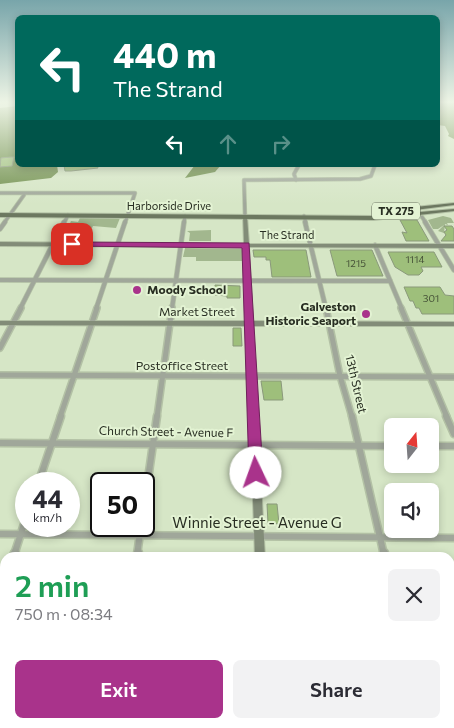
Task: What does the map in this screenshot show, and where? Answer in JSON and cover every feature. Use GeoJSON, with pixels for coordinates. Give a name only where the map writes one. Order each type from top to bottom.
{"type":"FeatureCollection","features":[{"type":"Feature","properties":{"kind":"main road","name":"Harborside Drive"},"geometry":{"type":"LineString","coordinates":[[339,216],[454,204]]}},
{"type":"Feature","properties":{"kind":"main road","name":"Harborside Drive"},"geometry":{"type":"LineString","coordinates":[[0,215],[391,217],[454,210]]}},
{"type":"Feature","properties":{"kind":"main road"},"geometry":{"type":"LineString","coordinates":[[245,216],[260,552]]}},
{"type":"Feature","properties":{"kind":"main road","name":"The Strand"},"geometry":{"type":"LineString","coordinates":[[0,244],[454,246]]}},
{"type":"Feature","properties":{"kind":"main road","name":"Market Street"},"geometry":{"type":"LineString","coordinates":[[0,323],[454,324]]}},
{"type":"Feature","properties":{"kind":"street"},"geometry":{"type":"LineString","coordinates":[[296,180],[294,174],[298,167]]}},
{"type":"Feature","properties":{"kind":"street"},"geometry":{"type":"LineString","coordinates":[[245,216],[244,180],[366,178],[373,174],[375,167]]}},
{"type":"Feature","properties":{"kind":"street"},"geometry":{"type":"LineString","coordinates":[[0,193],[135,193],[42,472]]}},
{"type":"Feature","properties":{"kind":"street"},"geometry":{"type":"LineString","coordinates":[[0,229],[24,195]]}},
{"type":"Feature","properties":{"kind":"street"},"geometry":{"type":"LineString","coordinates":[[0,348],[68,215]]}},
{"type":"Feature","properties":{"kind":"street"},"geometry":{"type":"LineString","coordinates":[[149,472],[186,216]]}},
{"type":"Feature","properties":{"kind":"street","name":"13th Street"},"geometry":{"type":"LineString","coordinates":[[304,216],[330,324],[340,376],[384,552]]}},
{"type":"Feature","properties":{"kind":"street"},"geometry":{"type":"LineString","coordinates":[[422,217],[454,270]]}},
{"type":"Feature","properties":{"kind":"street"},"geometry":{"type":"LineString","coordinates":[[375,246],[454,434]]}},
{"type":"Feature","properties":{"kind":"street"},"geometry":{"type":"LineString","coordinates":[[0,280],[390,281]]}},
{"type":"Feature","properties":{"kind":"street","name":"Postoffice Street"},"geometry":{"type":"LineString","coordinates":[[0,375],[454,377]]}},
{"type":"Feature","properties":{"kind":"street","name":"Church Street - Avenue F"},"geometry":{"type":"LineString","coordinates":[[0,443],[384,446]]}},
{"type":"Feature","properties":{"kind":"street"},"geometry":{"type":"LineString","coordinates":[[439,446],[454,446]]}},
{"type":"Feature","properties":{"kind":"street","name":"Winnie Street - Avenue G"},"geometry":{"type":"LineString","coordinates":[[0,534],[15,534]]}},
{"type":"Feature","properties":{"kind":"street","name":"Winnie Street - Avenue G"},"geometry":{"type":"LineString","coordinates":[[155,535],[454,538]]}},
{"type":"Feature","properties":{"kind":"street"},"geometry":{"type":"LineString","coordinates":[[15,552],[20,537]]}},
{"type":"Feature","properties":{"kind":"street"},"geometry":{"type":"LineString","coordinates":[[138,552],[140,537]]}},
{"type":"Feature","properties":{"kind":"shaded area"},"geometry":{"type":"Polygon","coordinates":[[[0,136],[15,136],[15,167],[57,167],[58,172],[51,178],[0,184],[0,136]]]}},
{"type":"Feature","properties":{"kind":"shaded area"},"geometry":{"type":"Polygon","coordinates":[[[193,167],[219,167],[215,172],[185,178],[193,167]]]}},
{"type":"Feature","properties":{"kind":"shaded area"},"geometry":{"type":"Polygon","coordinates":[[[443,216],[451,218],[454,223],[445,224],[444,233],[438,231],[444,225],[438,229],[433,229],[428,220],[443,216]]]}},
{"type":"Feature","properties":{"kind":"shaded area"},"geometry":{"type":"Polygon","coordinates":[[[80,218],[120,218],[116,228],[93,226],[92,228],[68,228],[71,221],[78,222],[80,218]]]}},
{"type":"Feature","properties":{"kind":"shaded area"},"geometry":{"type":"Polygon","coordinates":[[[211,230],[211,241],[189,241],[190,233],[187,231],[211,230]]]}},
{"type":"Feature","properties":{"kind":"shaded area"},"geometry":{"type":"Polygon","coordinates":[[[185,248],[242,249],[242,261],[196,261],[196,257],[183,257],[185,248]]]}},
{"type":"Feature","properties":{"kind":"building"},"geometry":{"type":"Polygon","coordinates":[[[14,157],[12,166],[0,167],[1,158],[14,157]]]}},
{"type":"Feature","properties":{"kind":"building"},"geometry":{"type":"Polygon","coordinates":[[[64,167],[98,168],[71,171],[65,171],[64,167]]]}},
{"type":"Feature","properties":{"kind":"building"},"geometry":{"type":"Polygon","coordinates":[[[400,220],[417,220],[429,241],[406,241],[402,232],[407,233],[400,220]]]}},
{"type":"Feature","properties":{"kind":"building"},"geometry":{"type":"Polygon","coordinates":[[[444,226],[452,226],[454,229],[454,241],[441,241],[446,235],[444,232],[447,230],[444,226]]]}},
{"type":"Feature","properties":{"kind":"building"},"geometry":{"type":"Polygon","coordinates":[[[253,250],[306,250],[311,277],[272,277],[270,260],[266,260],[266,257],[254,257],[253,250]]]}},
{"type":"Feature","properties":{"kind":"building"},"geometry":{"type":"Polygon","coordinates":[[[330,250],[372,250],[383,276],[337,276],[330,250]]]}},
{"type":"Feature","properties":{"kind":"building"},"geometry":{"type":"Polygon","coordinates":[[[388,252],[434,252],[442,267],[421,267],[423,271],[419,275],[408,275],[395,267],[388,252]]]}},
{"type":"Feature","properties":{"kind":"building"},"geometry":{"type":"Polygon","coordinates":[[[215,285],[240,286],[240,298],[227,298],[227,296],[215,295],[215,285]]]}},
{"type":"Feature","properties":{"kind":"building"},"geometry":{"type":"Polygon","coordinates":[[[404,287],[440,287],[445,295],[454,296],[454,314],[422,314],[419,308],[416,308],[413,301],[410,301],[404,287]]]}},
{"type":"Feature","properties":{"kind":"building"},"geometry":{"type":"Polygon","coordinates":[[[233,328],[241,328],[242,346],[233,346],[233,328]]]}},
{"type":"Feature","properties":{"kind":"building"},"geometry":{"type":"Polygon","coordinates":[[[261,381],[281,381],[283,400],[264,400],[261,381]]]}},
{"type":"Feature","properties":{"kind":"building"},"geometry":{"type":"Polygon","coordinates":[[[267,504],[277,504],[279,524],[268,523],[267,504]]]}},
{"type":"Feature","properties":{"kind":"place","name":"Moody School"},"geometry":{"type":"Point","coordinates":[137,290]}},
{"type":"Feature","properties":{"kind":"place","name":"Galveston Historic Seaport"},"geometry":{"type":"Point","coordinates":[366,314]}},
{"type":"Feature","properties":{"kind":"route"},"geometry":{"type":"LineString","coordinates":[[72,244],[246,245],[256,473]]}}]}
